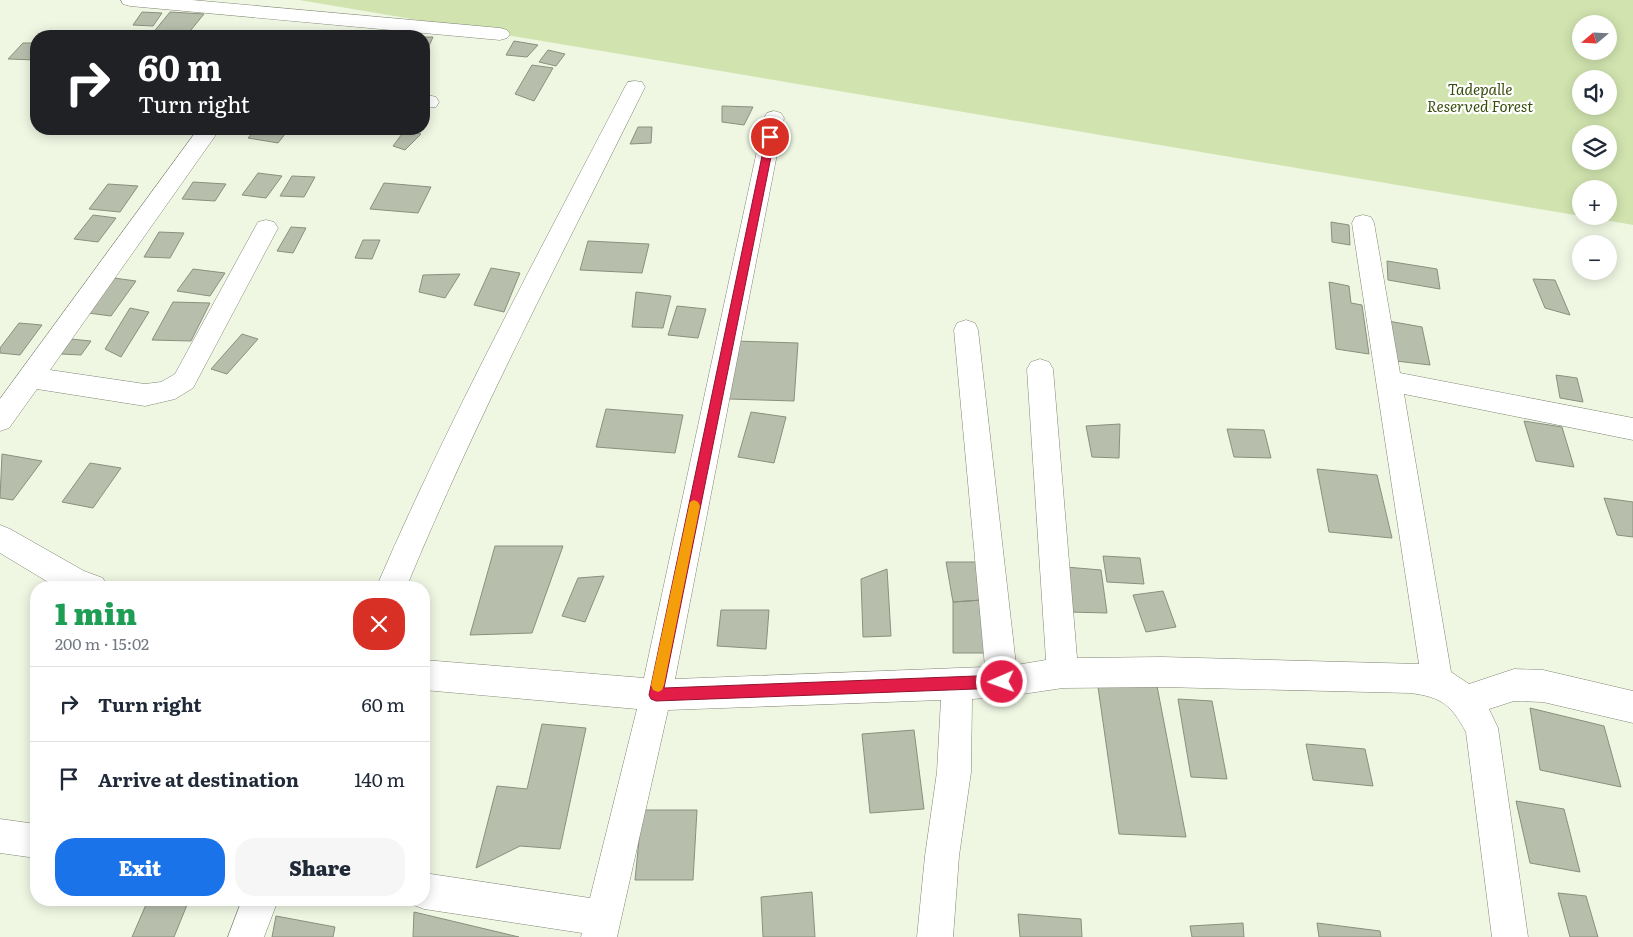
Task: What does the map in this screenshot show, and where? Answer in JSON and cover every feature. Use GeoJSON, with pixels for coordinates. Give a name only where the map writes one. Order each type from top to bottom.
{"type":"FeatureCollection","features":[{"type":"Feature","properties":{"kind":"street"},"geometry":{"type":"LineString","coordinates":[[130,0],[295,23],[425,30]]}},
{"type":"Feature","properties":{"kind":"street"},"geometry":{"type":"LineString","coordinates":[[295,23],[314,0]]}},
{"type":"Feature","properties":{"kind":"street"},"geometry":{"type":"LineString","coordinates":[[430,30],[500,34]]}},
{"type":"Feature","properties":{"kind":"street"},"geometry":{"type":"LineString","coordinates":[[394,581],[417,524],[492,370],[635,88]]}},
{"type":"Feature","properties":{"kind":"street"},"geometry":{"type":"LineString","coordinates":[[430,892],[601,927],[656,695],[774,118]]}},
{"type":"Feature","properties":{"kind":"street"},"geometry":{"type":"LineString","coordinates":[[3,411],[31,378],[205,135]]}},
{"type":"Feature","properties":{"kind":"street"},"geometry":{"type":"LineString","coordinates":[[1363,223],[1437,681]]}},
{"type":"Feature","properties":{"kind":"street"},"geometry":{"type":"LineString","coordinates":[[31,378],[145,395],[166,392],[184,381],[266,228]]}},
{"type":"Feature","properties":{"kind":"street"},"geometry":{"type":"LineString","coordinates":[[966,330],[1002,682]]}},
{"type":"Feature","properties":{"kind":"street"},"geometry":{"type":"LineString","coordinates":[[1040,369],[1063,673]]}},
{"type":"Feature","properties":{"kind":"street"},"geometry":{"type":"LineString","coordinates":[[1388,381],[1633,429]]}},
{"type":"Feature","properties":{"kind":"street"},"geometry":{"type":"LineString","coordinates":[[0,538],[73,581]]}},
{"type":"Feature","properties":{"kind":"street"},"geometry":{"type":"LineString","coordinates":[[430,676],[656,695],[1002,682],[1063,673],[1192,673],[1410,678],[1437,681],[1466,701],[1482,728],[1510,937]]}},
{"type":"Feature","properties":{"kind":"street"},"geometry":{"type":"LineString","coordinates":[[936,937],[942,856],[954,772],[957,683]]}},
{"type":"Feature","properties":{"kind":"street"},"geometry":{"type":"LineString","coordinates":[[1466,701],[1514,685],[1543,686],[1633,707]]}},
{"type":"Feature","properties":{"kind":"street"},"geometry":{"type":"LineString","coordinates":[[0,836],[30,840]]}},
{"type":"Feature","properties":{"kind":"street"},"geometry":{"type":"LineString","coordinates":[[246,937],[258,906]]}},
{"type":"Feature","properties":{"kind":"green space","name":"Tadepalle Reserved Forest"},"geometry":{"type":"Polygon","coordinates":[[[299,0],[1633,0],[1633,225],[1617,222],[1617,180],[1572,180],[1572,214],[299,0]]]}},
{"type":"Feature","properties":{"kind":"building"},"geometry":{"type":"Polygon","coordinates":[[[142,12],[162,13],[153,26],[133,25],[142,12]]]}},
{"type":"Feature","properties":{"kind":"building"},"geometry":{"type":"Polygon","coordinates":[[[170,12],[204,14],[191,30],[155,30],[170,12]]]}},
{"type":"Feature","properties":{"kind":"building"},"geometry":{"type":"Polygon","coordinates":[[[514,41],[538,45],[527,57],[506,55],[514,41]]]}},
{"type":"Feature","properties":{"kind":"building"},"geometry":{"type":"Polygon","coordinates":[[[23,43],[30,43],[30,60],[8,59],[23,43]]]}},
{"type":"Feature","properties":{"kind":"building"},"geometry":{"type":"Polygon","coordinates":[[[548,50],[565,54],[556,66],[539,62],[548,50]]]}},
{"type":"Feature","properties":{"kind":"building"},"geometry":{"type":"Polygon","coordinates":[[[532,65],[553,68],[534,101],[515,94],[532,65]]]}},
{"type":"Feature","properties":{"kind":"building"},"geometry":{"type":"Polygon","coordinates":[[[722,106],[753,107],[744,125],[722,122],[722,106]]]}},
{"type":"Feature","properties":{"kind":"building"},"geometry":{"type":"Polygon","coordinates":[[[638,127],[652,127],[651,143],[630,144],[638,127]]]}},
{"type":"Feature","properties":{"kind":"building"},"geometry":{"type":"Polygon","coordinates":[[[251,135],[284,135],[278,143],[248,138],[251,135]]]}},
{"type":"Feature","properties":{"kind":"building"},"geometry":{"type":"Polygon","coordinates":[[[401,135],[420,135],[405,150],[393,146],[401,135]]]}},
{"type":"Feature","properties":{"kind":"building"},"geometry":{"type":"Polygon","coordinates":[[[258,173],[282,176],[266,198],[242,195],[258,173]]]}},
{"type":"Feature","properties":{"kind":"building"},"geometry":{"type":"Polygon","coordinates":[[[292,176],[315,177],[304,197],[280,196],[292,176]]]}},
{"type":"Feature","properties":{"kind":"building"},"geometry":{"type":"Polygon","coordinates":[[[193,182],[226,184],[215,201],[182,199],[193,182]]]}},
{"type":"Feature","properties":{"kind":"building"},"geometry":{"type":"Polygon","coordinates":[[[384,183],[431,187],[418,213],[370,209],[384,183]]]}},
{"type":"Feature","properties":{"kind":"building"},"geometry":{"type":"Polygon","coordinates":[[[108,184],[138,186],[120,212],[89,209],[108,184]]]}},
{"type":"Feature","properties":{"kind":"building"},"geometry":{"type":"Polygon","coordinates":[[[93,215],[116,218],[98,242],[74,239],[93,215]]]}},
{"type":"Feature","properties":{"kind":"building"},"geometry":{"type":"Polygon","coordinates":[[[1331,222],[1349,225],[1350,245],[1332,242],[1331,222]]]}},
{"type":"Feature","properties":{"kind":"building"},"geometry":{"type":"Polygon","coordinates":[[[291,227],[306,228],[293,253],[277,251],[291,227]]]}},
{"type":"Feature","properties":{"kind":"building"},"geometry":{"type":"Polygon","coordinates":[[[159,232],[184,233],[170,258],[144,257],[159,232]]]}},
{"type":"Feature","properties":{"kind":"building"},"geometry":{"type":"Polygon","coordinates":[[[363,240],[380,240],[372,259],[355,258],[363,240]]]}},
{"type":"Feature","properties":{"kind":"building"},"geometry":{"type":"Polygon","coordinates":[[[588,241],[649,244],[642,273],[580,270],[588,241]]]}},
{"type":"Feature","properties":{"kind":"building"},"geometry":{"type":"Polygon","coordinates":[[[1387,261],[1437,269],[1440,289],[1388,280],[1387,261]]]}},
{"type":"Feature","properties":{"kind":"building"},"geometry":{"type":"Polygon","coordinates":[[[491,268],[520,273],[504,312],[474,305],[491,268]]]}},
{"type":"Feature","properties":{"kind":"building"},"geometry":{"type":"Polygon","coordinates":[[[193,269],[225,273],[210,296],[177,291],[193,269]]]}},
{"type":"Feature","properties":{"kind":"building"},"geometry":{"type":"Polygon","coordinates":[[[460,274],[445,298],[419,292],[423,275],[460,274]]]}},
{"type":"Feature","properties":{"kind":"building"},"geometry":{"type":"Polygon","coordinates":[[[114,278],[136,281],[111,316],[88,313],[114,278]]]}},
{"type":"Feature","properties":{"kind":"building"},"geometry":{"type":"Polygon","coordinates":[[[1533,279],[1555,280],[1570,315],[1545,308],[1533,279]]]}},
{"type":"Feature","properties":{"kind":"building"},"geometry":{"type":"Polygon","coordinates":[[[1329,282],[1349,286],[1351,303],[1362,305],[1369,354],[1336,349],[1329,282]]]}},
{"type":"Feature","properties":{"kind":"building"},"geometry":{"type":"Polygon","coordinates":[[[636,292],[671,296],[663,328],[632,327],[636,292]]]}},
{"type":"Feature","properties":{"kind":"building"},"geometry":{"type":"Polygon","coordinates":[[[173,302],[210,303],[191,341],[152,340],[173,302]]]}},
{"type":"Feature","properties":{"kind":"building"},"geometry":{"type":"Polygon","coordinates":[[[677,306],[706,309],[698,338],[668,335],[677,306]]]}},
{"type":"Feature","properties":{"kind":"building"},"geometry":{"type":"Polygon","coordinates":[[[130,308],[149,312],[121,357],[105,349],[130,308]]]}},
{"type":"Feature","properties":{"kind":"building"},"geometry":{"type":"Polygon","coordinates":[[[1388,321],[1422,327],[1430,365],[1396,361],[1388,321]]]}},
{"type":"Feature","properties":{"kind":"building"},"geometry":{"type":"Polygon","coordinates":[[[19,323],[42,325],[20,355],[0,353],[0,348],[19,323]]]}},
{"type":"Feature","properties":{"kind":"building"},"geometry":{"type":"Polygon","coordinates":[[[242,334],[258,339],[227,374],[211,369],[242,334]]]}},
{"type":"Feature","properties":{"kind":"building"},"geometry":{"type":"Polygon","coordinates":[[[70,339],[91,341],[81,355],[61,354],[70,339]]]}},
{"type":"Feature","properties":{"kind":"building"},"geometry":{"type":"Polygon","coordinates":[[[735,341],[798,343],[794,401],[729,399],[735,341]]]}},
{"type":"Feature","properties":{"kind":"building"},"geometry":{"type":"Polygon","coordinates":[[[1556,375],[1577,378],[1583,402],[1560,398],[1556,375]]]}},
{"type":"Feature","properties":{"kind":"building"},"geometry":{"type":"Polygon","coordinates":[[[606,409],[683,415],[675,453],[596,447],[606,409]]]}},
{"type":"Feature","properties":{"kind":"building"},"geometry":{"type":"Polygon","coordinates":[[[751,412],[786,417],[774,463],[738,457],[751,412]]]}},
{"type":"Feature","properties":{"kind":"building"},"geometry":{"type":"Polygon","coordinates":[[[1524,421],[1562,427],[1574,467],[1536,461],[1524,421]]]}},
{"type":"Feature","properties":{"kind":"building"},"geometry":{"type":"Polygon","coordinates":[[[1120,424],[1119,458],[1092,457],[1086,426],[1120,424]]]}},
{"type":"Feature","properties":{"kind":"building"},"geometry":{"type":"Polygon","coordinates":[[[1227,429],[1264,430],[1271,458],[1234,457],[1227,429]]]}},
{"type":"Feature","properties":{"kind":"building"},"geometry":{"type":"Polygon","coordinates":[[[2,454],[42,461],[13,500],[0,498],[2,454]]]}},
{"type":"Feature","properties":{"kind":"building"},"geometry":{"type":"Polygon","coordinates":[[[90,463],[121,468],[93,508],[62,502],[90,463]]]}},
{"type":"Feature","properties":{"kind":"building"},"geometry":{"type":"Polygon","coordinates":[[[1317,469],[1377,475],[1392,538],[1329,532],[1317,469]]]}},
{"type":"Feature","properties":{"kind":"building"},"geometry":{"type":"Polygon","coordinates":[[[1604,498],[1633,502],[1633,537],[1617,535],[1604,498]]]}},
{"type":"Feature","properties":{"kind":"building"},"geometry":{"type":"Polygon","coordinates":[[[495,546],[563,546],[532,633],[470,635],[495,546]]]}},
{"type":"Feature","properties":{"kind":"building"},"geometry":{"type":"Polygon","coordinates":[[[1103,556],[1140,558],[1144,584],[1107,582],[1103,556]]]}},
{"type":"Feature","properties":{"kind":"building"},"geometry":{"type":"Polygon","coordinates":[[[946,562],[978,562],[982,600],[953,602],[946,562]]]}},
{"type":"Feature","properties":{"kind":"building"},"geometry":{"type":"Polygon","coordinates":[[[1066,567],[1101,570],[1107,613],[1069,612],[1066,567]]]}},
{"type":"Feature","properties":{"kind":"building"},"geometry":{"type":"Polygon","coordinates":[[[887,569],[891,636],[863,637],[861,579],[887,569]]]}},
{"type":"Feature","properties":{"kind":"building"},"geometry":{"type":"Polygon","coordinates":[[[604,576],[585,622],[562,616],[578,578],[604,576]]]}},
{"type":"Feature","properties":{"kind":"building"},"geometry":{"type":"Polygon","coordinates":[[[1163,591],[1176,627],[1146,632],[1133,595],[1163,591]]]}},
{"type":"Feature","properties":{"kind":"building"},"geometry":{"type":"Polygon","coordinates":[[[982,600],[987,653],[953,653],[953,602],[982,600]]]}},
{"type":"Feature","properties":{"kind":"building"},"geometry":{"type":"Polygon","coordinates":[[[721,610],[769,610],[766,649],[717,646],[721,610]]]}},
{"type":"Feature","properties":{"kind":"building"},"geometry":{"type":"Polygon","coordinates":[[[1157,686],[1186,837],[1119,834],[1098,687],[1157,686]]]}},
{"type":"Feature","properties":{"kind":"building"},"geometry":{"type":"Polygon","coordinates":[[[1178,699],[1212,701],[1227,779],[1191,777],[1178,699]]]}},
{"type":"Feature","properties":{"kind":"building"},"geometry":{"type":"Polygon","coordinates":[[[1530,708],[1604,726],[1621,787],[1540,770],[1530,708]]]}},
{"type":"Feature","properties":{"kind":"building"},"geometry":{"type":"Polygon","coordinates":[[[542,724],[586,728],[560,849],[520,846],[476,868],[497,786],[527,789],[542,724]]]}},
{"type":"Feature","properties":{"kind":"building"},"geometry":{"type":"Polygon","coordinates":[[[914,730],[924,809],[870,813],[862,734],[914,730]]]}},
{"type":"Feature","properties":{"kind":"building"},"geometry":{"type":"Polygon","coordinates":[[[1306,744],[1365,749],[1373,786],[1313,780],[1306,744]]]}},
{"type":"Feature","properties":{"kind":"building"},"geometry":{"type":"Polygon","coordinates":[[[1516,801],[1564,809],[1580,872],[1530,863],[1516,801]]]}},
{"type":"Feature","properties":{"kind":"building"},"geometry":{"type":"Polygon","coordinates":[[[642,810],[697,810],[693,880],[635,880],[642,810]]]}},
{"type":"Feature","properties":{"kind":"building"},"geometry":{"type":"Polygon","coordinates":[[[812,892],[815,937],[763,937],[761,897],[812,892]]]}},
{"type":"Feature","properties":{"kind":"building"},"geometry":{"type":"Polygon","coordinates":[[[1558,893],[1586,896],[1598,937],[1570,937],[1558,893]]]}},
{"type":"Feature","properties":{"kind":"building"},"geometry":{"type":"Polygon","coordinates":[[[145,906],[187,906],[174,937],[132,937],[145,906]]]}},
{"type":"Feature","properties":{"kind":"building"},"geometry":{"type":"Polygon","coordinates":[[[414,912],[519,937],[413,937],[414,912]]]}},
{"type":"Feature","properties":{"kind":"building"},"geometry":{"type":"Polygon","coordinates":[[[1018,914],[1081,919],[1082,937],[1020,937],[1018,914]]]}},
{"type":"Feature","properties":{"kind":"building"},"geometry":{"type":"Polygon","coordinates":[[[276,916],[335,927],[333,937],[272,937],[276,916]]]}},
{"type":"Feature","properties":{"kind":"building"},"geometry":{"type":"Polygon","coordinates":[[[1243,923],[1244,937],[1192,937],[1190,926],[1243,923]]]}},
{"type":"Feature","properties":{"kind":"building"},"geometry":{"type":"Polygon","coordinates":[[[1317,923],[1380,931],[1381,937],[1319,937],[1317,923]]]}},
{"type":"Feature","properties":{"kind":"slow traffic"},"geometry":{"type":"LineString","coordinates":[[658,685],[694,506]]}},
{"type":"Feature","properties":{"kind":"route"},"geometry":{"type":"LineString","coordinates":[[770,137],[656,695],[1002,682]]}}]}
